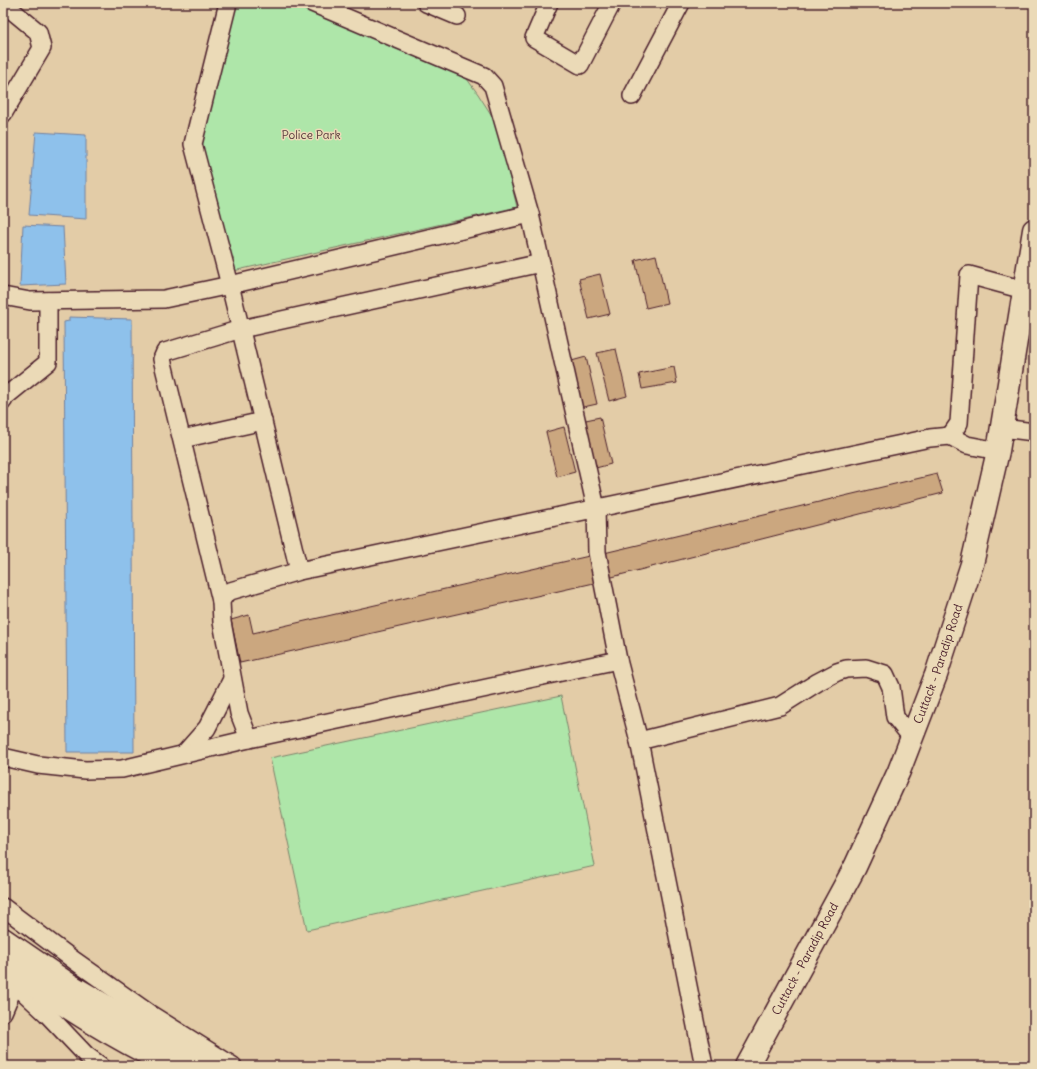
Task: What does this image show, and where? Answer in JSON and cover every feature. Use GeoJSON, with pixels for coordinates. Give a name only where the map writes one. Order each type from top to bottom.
{"type":"FeatureCollection","features":[{"type":"Feature","properties":{"kind":"highway","name":"Cuttack - Paradip Road"},"geometry":{"type":"LineString","coordinates":[[747,1066],[855,867],[899,771],[936,675],[972,564],[998,451],[1029,277],[1034,230]]}},
{"type":"Feature","properties":{"kind":"highway"},"geometry":{"type":"LineString","coordinates":[[3,939],[70,985],[168,1043],[215,1066]]}},
{"type":"Feature","properties":{"kind":"highway"},"geometry":{"type":"LineString","coordinates":[[3,964],[57,1002],[111,1034],[173,1066]]}},
{"type":"Feature","properties":{"kind":"highway"},"geometry":{"type":"LineString","coordinates":[[57,1002],[81,1028],[116,1053],[140,1066]]}},
{"type":"Feature","properties":{"kind":"street"},"geometry":{"type":"LineString","coordinates":[[3,3],[38,32],[42,48],[3,114]]}},
{"type":"Feature","properties":{"kind":"street"},"geometry":{"type":"LineString","coordinates":[[228,3],[193,144],[241,329],[299,571]]}},
{"type":"Feature","properties":{"kind":"street"},"geometry":{"type":"LineString","coordinates":[[312,3],[484,76],[493,86],[530,214],[596,508],[597,552],[618,660],[639,741],[704,1066]]}},
{"type":"Feature","properties":{"kind":"street"},"geometry":{"type":"LineString","coordinates":[[426,3],[457,16]]}},
{"type":"Feature","properties":{"kind":"street"},"geometry":{"type":"LineString","coordinates":[[549,3],[534,38],[580,65],[612,3]]}},
{"type":"Feature","properties":{"kind":"street"},"geometry":{"type":"LineString","coordinates":[[632,96],[681,3]]}},
{"type":"Feature","properties":{"kind":"street"},"geometry":{"type":"LineString","coordinates":[[3,296],[30,301],[164,299],[230,285],[530,214]]}},
{"type":"Feature","properties":{"kind":"street"},"geometry":{"type":"LineString","coordinates":[[249,739],[239,713],[222,622],[221,602],[162,359],[165,352],[241,329],[541,263]]}},
{"type":"Feature","properties":{"kind":"street"},"geometry":{"type":"LineString","coordinates":[[950,436],[959,423],[968,275],[1029,277]]}},
{"type":"Feature","properties":{"kind":"street"},"geometry":{"type":"LineString","coordinates":[[3,401],[5,397],[48,362],[48,301]]}},
{"type":"Feature","properties":{"kind":"street"},"geometry":{"type":"LineString","coordinates":[[182,439],[263,421]]}},
{"type":"Feature","properties":{"kind":"street"},"geometry":{"type":"LineString","coordinates":[[1002,428],[1034,432]]}},
{"type":"Feature","properties":{"kind":"street"},"geometry":{"type":"LineString","coordinates":[[221,602],[227,592],[299,571],[930,438],[950,436],[967,445],[998,451]]}},
{"type":"Feature","properties":{"kind":"street"},"geometry":{"type":"LineString","coordinates":[[3,757],[38,765],[84,770],[122,769],[249,739],[618,660]]}},
{"type":"Feature","properties":{"kind":"street"},"geometry":{"type":"LineString","coordinates":[[639,741],[780,706],[837,672],[846,669],[866,668],[885,674],[891,687],[895,717],[912,738]]}},
{"type":"Feature","properties":{"kind":"street"},"geometry":{"type":"LineString","coordinates":[[184,754],[207,728],[232,680]]}},
{"type":"Feature","properties":{"kind":"street"},"geometry":{"type":"LineString","coordinates":[[3,907],[75,961],[150,1014],[233,1066]]}},
{"type":"Feature","properties":{"kind":"street"},"geometry":{"type":"LineString","coordinates":[[3,1012],[9,979]]}},
{"type":"Feature","properties":{"kind":"street"},"geometry":{"type":"LineString","coordinates":[[9,979],[47,1014],[86,1055],[101,1066]]}},
{"type":"Feature","properties":{"kind":"green space","name":"Police Park"},"geometry":{"type":"Polygon","coordinates":[[[230,3],[296,3],[338,22],[459,68],[496,122],[517,207],[220,274],[193,146],[230,3]]]}},
{"type":"Feature","properties":{"kind":"green space"},"geometry":{"type":"Polygon","coordinates":[[[561,696],[595,866],[307,930],[270,758],[561,696]]]}},
{"type":"Feature","properties":{"kind":"water"},"geometry":{"type":"Polygon","coordinates":[[[36,132],[86,135],[86,219],[29,215],[36,132]]]}},
{"type":"Feature","properties":{"kind":"water"},"geometry":{"type":"Polygon","coordinates":[[[23,225],[63,227],[66,284],[20,286],[23,225]]]}},
{"type":"Feature","properties":{"kind":"water"},"geometry":{"type":"Polygon","coordinates":[[[69,317],[132,319],[134,752],[67,752],[64,322],[69,321],[69,317]]]}},
{"type":"Feature","properties":{"kind":"building"},"geometry":{"type":"Polygon","coordinates":[[[656,255],[667,303],[646,308],[635,260],[656,255]]]}},
{"type":"Feature","properties":{"kind":"building"},"geometry":{"type":"Polygon","coordinates":[[[600,274],[610,314],[589,319],[579,279],[600,274]]]}},
{"type":"Feature","properties":{"kind":"building"},"geometry":{"type":"Polygon","coordinates":[[[616,349],[627,396],[609,401],[597,353],[616,349]]]}},
{"type":"Feature","properties":{"kind":"building"},"geometry":{"type":"Polygon","coordinates":[[[586,357],[597,404],[579,408],[568,362],[586,357]]]}},
{"type":"Feature","properties":{"kind":"building"},"geometry":{"type":"Polygon","coordinates":[[[674,367],[677,383],[642,389],[639,374],[674,367]]]}},
{"type":"Feature","properties":{"kind":"building"},"geometry":{"type":"Polygon","coordinates":[[[600,417],[611,464],[592,469],[581,421],[600,417]]]}},
{"type":"Feature","properties":{"kind":"building"},"geometry":{"type":"Polygon","coordinates":[[[564,427],[575,472],[557,477],[546,432],[564,427]]]}},
{"type":"Feature","properties":{"kind":"building"},"geometry":{"type":"Polygon","coordinates":[[[937,474],[943,493],[608,578],[604,553],[937,474]]]}},
{"type":"Feature","properties":{"kind":"building"},"geometry":{"type":"Polygon","coordinates":[[[589,556],[594,583],[240,663],[231,620],[249,615],[253,633],[589,556]]]}}]}
